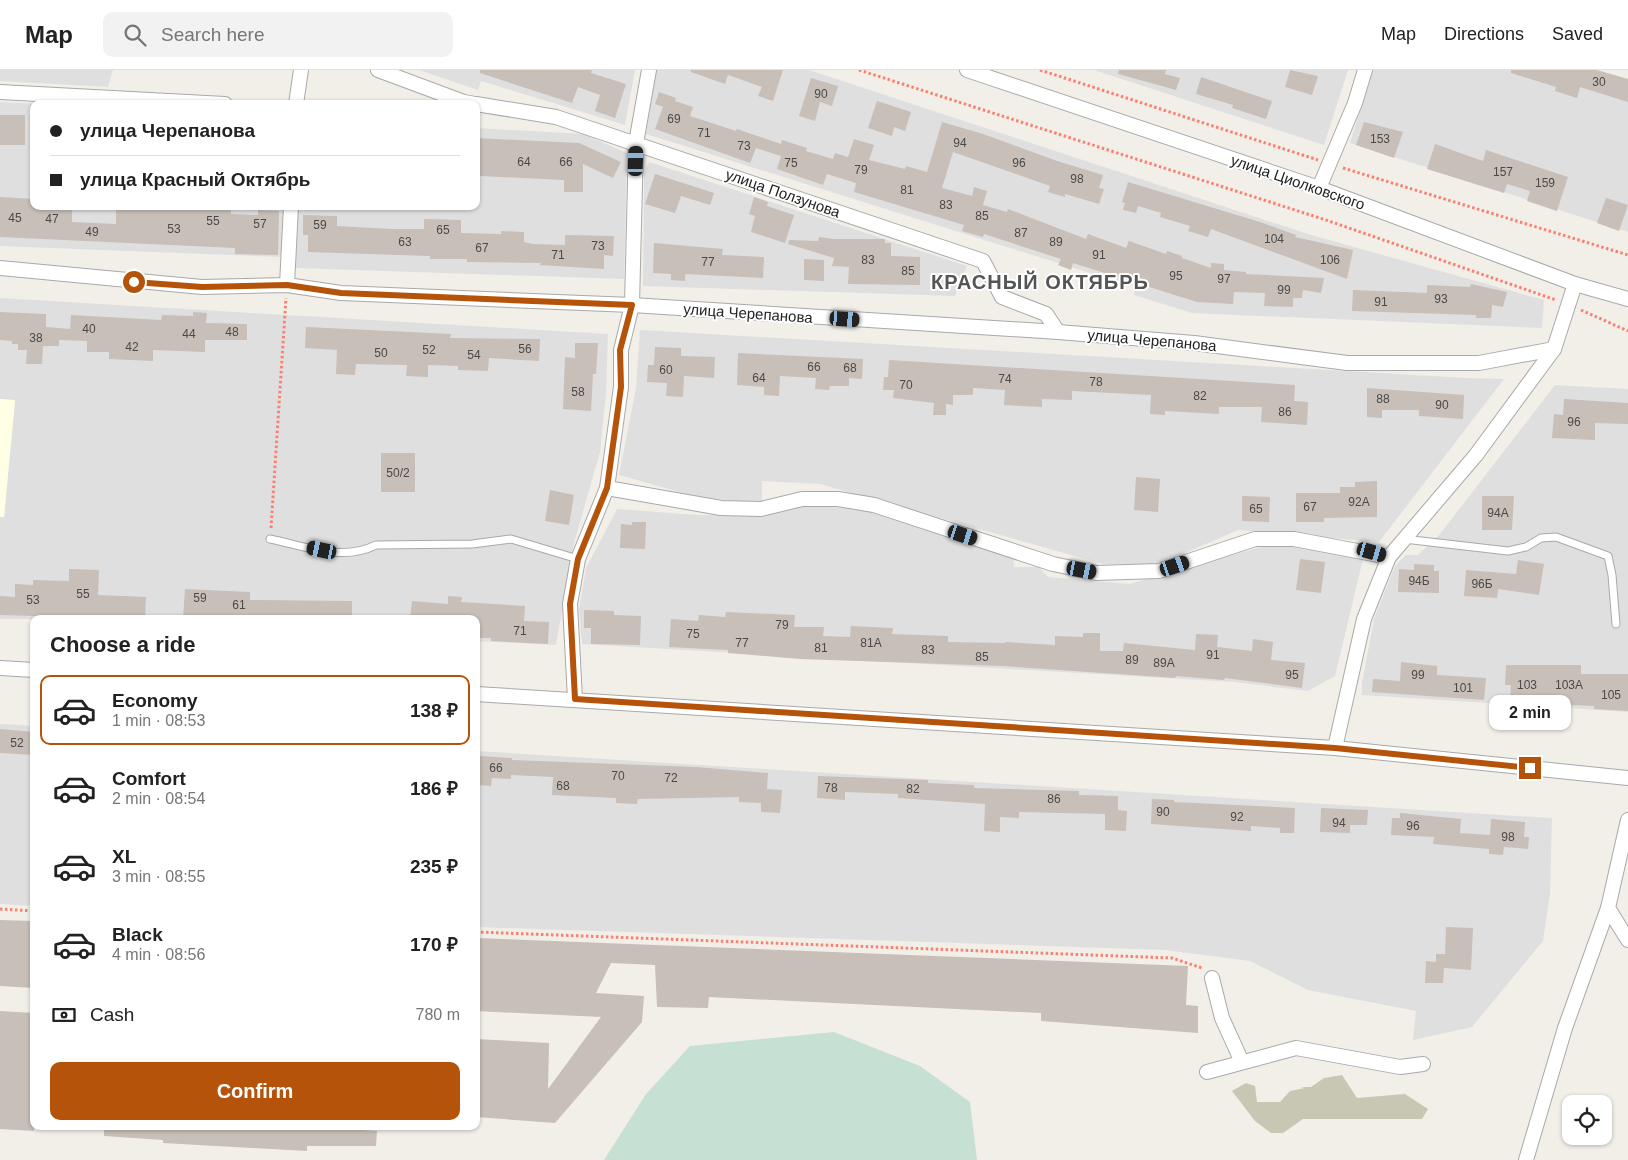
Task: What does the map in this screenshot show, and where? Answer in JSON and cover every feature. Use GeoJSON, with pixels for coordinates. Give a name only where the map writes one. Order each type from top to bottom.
{"type":"FeatureCollection","features":[{"type":"Feature","properties":{"kind":"street"},"geometry":{"type":"LineString","coordinates":[[297,100],[301,70]]}},
{"type":"Feature","properties":{"kind":"street","name":"улица Ползунова"},"geometry":{"type":"LineString","coordinates":[[378,70],[459,100]]}},
{"type":"Feature","properties":{"kind":"street"},"geometry":{"type":"LineString","coordinates":[[575,699],[570,604],[578,559],[607,488],[621,387],[620,350],[632,305],[636,143],[648,70]]}},
{"type":"Feature","properties":{"kind":"street","name":"улица Циолковского"},"geometry":{"type":"LineString","coordinates":[[968,70],[1319,188],[1575,284],[1628,299]]}},
{"type":"Feature","properties":{"kind":"street"},"geometry":{"type":"LineString","coordinates":[[1319,188],[1355,103],[1365,70]]}},
{"type":"Feature","properties":{"kind":"street"},"geometry":{"type":"LineString","coordinates":[[0,92],[149,100]]}},
{"type":"Feature","properties":{"kind":"street","name":"улица Ползунова"},"geometry":{"type":"LineString","coordinates":[[480,105],[556,117],[983,261],[1002,296],[1046,314],[1058,332]]}},
{"type":"Feature","properties":{"kind":"street"},"geometry":{"type":"LineString","coordinates":[[287,285],[291,210]]}},
{"type":"Feature","properties":{"kind":"street","name":"улица Черепанова"},"geometry":{"type":"LineString","coordinates":[[0,268],[202,287],[287,285],[341,293],[632,305],[1058,332],[1194,343],[1347,362],[1479,363],[1554,350]]}},
{"type":"Feature","properties":{"kind":"street"},"geometry":{"type":"LineString","coordinates":[[1335,748],[1364,619],[1389,557],[1476,455],[1554,350],[1575,284]]}},
{"type":"Feature","properties":{"kind":"street"},"geometry":{"type":"LineString","coordinates":[[607,488],[721,508],[761,509],[802,499],[838,499],[874,505],[1053,564],[1096,573],[1159,571],[1255,539],[1294,539],[1389,557]]}},
{"type":"Feature","properties":{"kind":"street"},"geometry":{"type":"LineString","coordinates":[[0,668],[30,670]]}},
{"type":"Feature","properties":{"kind":"street"},"geometry":{"type":"LineString","coordinates":[[480,694],[1335,748],[1628,778]]}},
{"type":"Feature","properties":{"kind":"street"},"geometry":{"type":"LineString","coordinates":[[1526,1160],[1565,1028],[1608,908],[1628,820]]}},
{"type":"Feature","properties":{"kind":"street"},"geometry":{"type":"LineString","coordinates":[[1608,908],[1628,940]]}},
{"type":"Feature","properties":{"kind":"street"},"geometry":{"type":"LineString","coordinates":[[1208,973],[1222,1018],[1242,1062]]}},
{"type":"Feature","properties":{"kind":"street"},"geometry":{"type":"LineString","coordinates":[[1207,1072],[1296,1048],[1400,1067],[1423,1064]]}},
{"type":"Feature","properties":{"kind":"lane"},"geometry":{"type":"LineString","coordinates":[[1404,539],[1508,551],[1526,547],[1540,538],[1556,537],[1608,556],[1612,574],[1616,624]]}},
{"type":"Feature","properties":{"kind":"lane"},"geometry":{"type":"LineString","coordinates":[[270,539],[340,554],[362,552],[376,545],[472,544],[511,539],[578,559]]}},
{"type":"Feature","properties":{"kind":"path"},"geometry":{"type":"LineString","coordinates":[[859,70],[1326,220],[1568,304],[1628,331]]}},
{"type":"Feature","properties":{"kind":"path"},"geometry":{"type":"LineString","coordinates":[[270,539],[287,285]]}},
{"type":"Feature","properties":{"kind":"path"},"geometry":{"type":"LineString","coordinates":[[0,909],[30,910]]}},
{"type":"Feature","properties":{"kind":"path"},"geometry":{"type":"LineString","coordinates":[[480,932],[1172,958],[1208,973]]}},
{"type":"Feature","properties":{"kind":"shaded area"},"geometry":{"type":"Polygon","coordinates":[[[0,70],[113,70],[108,87],[0,81],[0,70]]]}},
{"type":"Feature","properties":{"kind":"shaded area"},"geometry":{"type":"Polygon","coordinates":[[[419,70],[635,70],[625,125],[481,81],[478,90],[419,70]]]}},
{"type":"Feature","properties":{"kind":"shaded area"},"geometry":{"type":"Polygon","coordinates":[[[656,70],[809,70],[1311,235],[1544,300],[1542,328],[1192,313],[1134,295],[1135,287],[646,134],[656,70]]]}},
{"type":"Feature","properties":{"kind":"shaded area"},"geometry":{"type":"Polygon","coordinates":[[[1094,70],[1348,70],[1324,145],[1094,70]]]}},
{"type":"Feature","properties":{"kind":"shaded area"},"geometry":{"type":"Polygon","coordinates":[[[1373,70],[1591,70],[1628,82],[1628,232],[1350,143],[1373,70]]]}},
{"type":"Feature","properties":{"kind":"shaded area"},"geometry":{"type":"Polygon","coordinates":[[[0,102],[30,103],[30,210],[283,210],[282,257],[0,246],[0,102]]]}},
{"type":"Feature","properties":{"kind":"shaded area"},"geometry":{"type":"Polygon","coordinates":[[[480,128],[583,134],[627,153],[624,279],[295,268],[298,210],[480,210],[480,128]]]}},
{"type":"Feature","properties":{"kind":"shaded area"},"geometry":{"type":"Polygon","coordinates":[[[649,162],[967,266],[955,296],[643,286],[644,174],[649,162]]]}},
{"type":"Feature","properties":{"kind":"shaded area"},"geometry":{"type":"Polygon","coordinates":[[[0,298],[608,334],[606,393],[600,452],[574,543],[556,645],[480,641],[480,615],[30,615],[30,619],[0,619],[0,517],[4,517],[15,401],[0,399],[0,298]]]}},
{"type":"Feature","properties":{"kind":"shaded area"},"geometry":{"type":"Polygon","coordinates":[[[640,330],[1504,379],[1379,542],[1238,530],[1160,564],[1103,564],[820,484],[762,481],[762,504],[697,497],[619,475],[636,388],[640,330]]]}},
{"type":"Feature","properties":{"kind":"shaded area"},"geometry":{"type":"Polygon","coordinates":[[[1555,385],[1628,389],[1628,712],[1362,695],[1362,683],[1374,619],[1395,566],[1406,555],[1418,555],[1440,534],[1555,385]]]}},
{"type":"Feature","properties":{"kind":"shaded area"},"geometry":{"type":"Polygon","coordinates":[[[0,399],[15,400],[4,517],[0,517],[0,399]]]}},
{"type":"Feature","properties":{"kind":"shaded area"},"geometry":{"type":"Polygon","coordinates":[[[805,505],[867,510],[1013,556],[1014,567],[1039,567],[1048,577],[1130,584],[1261,547],[1290,545],[1363,559],[1335,676],[1308,691],[1234,682],[582,644],[579,610],[586,568],[617,509],[698,515],[758,516],[805,505]]]}},
{"type":"Feature","properties":{"kind":"shaded area"},"geometry":{"type":"Polygon","coordinates":[[[0,724],[30,726],[30,906],[0,904],[0,724]]]}},
{"type":"Feature","properties":{"kind":"shaded area"},"geometry":{"type":"Polygon","coordinates":[[[480,751],[1552,818],[1550,893],[1543,941],[1472,1027],[1413,1040],[1416,1011],[1308,990],[1250,961],[1165,950],[480,927],[480,751]]]}},
{"type":"Feature","properties":{"kind":"shaded area"},"geometry":{"type":"Polygon","coordinates":[[[834,1032],[920,1066],[970,1102],[977,1160],[604,1160],[646,1094],[690,1046],[834,1032]]]}},
{"type":"Feature","properties":{"kind":"shaded area"},"geometry":{"type":"Polygon","coordinates":[[[1342,1075],[1357,1098],[1405,1094],[1428,1109],[1422,1119],[1303,1119],[1283,1133],[1271,1133],[1255,1121],[1232,1091],[1246,1083],[1255,1086],[1257,1102],[1280,1102],[1290,1091],[1305,1088],[1300,1087],[1311,1087],[1324,1078],[1342,1075]]]}},
{"type":"Feature","properties":{"kind":"building"},"geometry":{"type":"Polygon","coordinates":[[[480,70],[592,70],[591,73],[626,84],[615,118],[595,111],[600,95],[578,87],[572,103],[480,73],[480,70]]]}},
{"type":"Feature","properties":{"kind":"building"},"geometry":{"type":"Polygon","coordinates":[[[691,70],[783,70],[773,101],[758,96],[762,87],[728,75],[725,84],[691,72],[691,70]]]}},
{"type":"Feature","properties":{"kind":"building"},"geometry":{"type":"Polygon","coordinates":[[[1119,70],[1166,70],[1165,74],[1180,78],[1176,90],[1118,74],[1119,70]]]}},
{"type":"Feature","properties":{"kind":"building"},"geometry":{"type":"Polygon","coordinates":[[[1290,70],[1318,76],[1312,95],[1285,87],[1290,70]]]}},
{"type":"Feature","properties":{"kind":"building"},"geometry":{"type":"Polygon","coordinates":[[[1511,70],[1597,70],[1628,79],[1628,102],[1580,87],[1577,98],[1555,91],[1556,87],[1511,73],[1511,70]]]}},
{"type":"Feature","properties":{"kind":"building"},"geometry":{"type":"Polygon","coordinates":[[[1201,77],[1272,101],[1266,119],[1232,108],[1233,105],[1196,94],[1201,77]]]}},
{"type":"Feature","properties":{"kind":"building"},"geometry":{"type":"Polygon","coordinates":[[[811,78],[838,86],[832,106],[820,102],[815,121],[799,116],[811,78]]]}},
{"type":"Feature","properties":{"kind":"building"},"geometry":{"type":"Polygon","coordinates":[[[659,92],[676,98],[675,101],[693,107],[690,116],[736,131],[737,129],[781,144],[782,140],[807,148],[806,151],[833,159],[835,153],[848,157],[854,139],[874,145],[869,160],[905,169],[906,166],[927,172],[942,122],[983,134],[1057,161],[1103,175],[1099,188],[1104,189],[1099,204],[1065,194],[1065,197],[1048,192],[1050,186],[953,152],[942,188],[972,196],[974,187],[987,191],[983,205],[1007,212],[1008,209],[1086,239],[1088,234],[1126,248],[1129,241],[1166,254],[1167,251],[1211,268],[1211,263],[1224,264],[1224,270],[1246,272],[1246,274],[1324,278],[1321,293],[1303,290],[1302,298],[1293,298],[1293,307],[1264,306],[1265,293],[1234,292],[1233,304],[1197,302],[1073,263],[1071,270],[1058,265],[1061,259],[984,234],[983,237],[962,231],[964,225],[854,192],[856,183],[827,174],[823,185],[777,169],[781,156],[756,148],[750,163],[655,129],[663,107],[655,104],[659,92]]]}},
{"type":"Feature","properties":{"kind":"building"},"geometry":{"type":"Polygon","coordinates":[[[877,101],[911,112],[905,131],[894,127],[892,136],[868,128],[877,101]]]}},
{"type":"Feature","properties":{"kind":"building"},"geometry":{"type":"Polygon","coordinates":[[[0,115],[25,115],[25,145],[0,145],[0,115]]]}},
{"type":"Feature","properties":{"kind":"building"},"geometry":{"type":"Polygon","coordinates":[[[1364,122],[1403,132],[1394,158],[1356,145],[1364,122]]]}},
{"type":"Feature","properties":{"kind":"building"},"geometry":{"type":"Polygon","coordinates":[[[480,138],[579,143],[621,162],[613,178],[583,164],[583,192],[564,192],[564,180],[480,176],[480,138]]]}},
{"type":"Feature","properties":{"kind":"building"},"geometry":{"type":"Polygon","coordinates":[[[1435,144],[1483,161],[1486,150],[1568,177],[1557,211],[1527,201],[1530,191],[1507,184],[1504,193],[1427,169],[1435,144]]]}},
{"type":"Feature","properties":{"kind":"building"},"geometry":{"type":"Polygon","coordinates":[[[655,174],[714,193],[710,205],[681,196],[675,213],[645,204],[655,174]]]}},
{"type":"Feature","properties":{"kind":"building"},"geometry":{"type":"Polygon","coordinates":[[[1128,182],[1260,222],[1296,235],[1295,237],[1353,250],[1347,279],[1211,229],[1208,237],[1188,231],[1190,226],[1160,217],[1161,213],[1138,206],[1136,213],[1123,210],[1125,203],[1122,202],[1128,182]]]}},
{"type":"Feature","properties":{"kind":"building"},"geometry":{"type":"Polygon","coordinates":[[[0,197],[30,199],[30,210],[72,210],[72,222],[116,224],[116,210],[231,210],[231,214],[258,215],[258,210],[279,211],[278,255],[235,254],[235,248],[0,237],[0,197]]]}},
{"type":"Feature","properties":{"kind":"building"},"geometry":{"type":"Polygon","coordinates":[[[754,197],[768,202],[767,206],[794,215],[785,243],[751,232],[755,216],[749,214],[754,197]]]}},
{"type":"Feature","properties":{"kind":"building"},"geometry":{"type":"Polygon","coordinates":[[[1606,198],[1628,205],[1619,231],[1597,223],[1606,198]]]}},
{"type":"Feature","properties":{"kind":"building"},"geometry":{"type":"Polygon","coordinates":[[[303,215],[337,216],[337,226],[392,229],[424,229],[424,219],[461,220],[461,233],[501,234],[501,231],[524,232],[524,242],[533,244],[565,245],[565,235],[614,236],[613,256],[604,255],[604,269],[540,265],[541,263],[467,262],[467,259],[430,259],[430,256],[308,252],[308,235],[303,235],[303,215]]]}},
{"type":"Feature","properties":{"kind":"building"},"geometry":{"type":"Polygon","coordinates":[[[819,237],[834,239],[885,239],[885,243],[891,243],[891,256],[920,257],[920,285],[848,284],[849,267],[832,266],[834,258],[788,244],[789,240],[818,241],[819,237]]]}},
{"type":"Feature","properties":{"kind":"building"},"geometry":{"type":"Polygon","coordinates":[[[654,243],[723,249],[722,255],[764,257],[763,278],[685,274],[685,281],[671,280],[671,274],[653,273],[654,243]]]}},
{"type":"Feature","properties":{"kind":"building"},"geometry":{"type":"Polygon","coordinates":[[[804,259],[824,260],[824,281],[804,280],[804,259]]]}},
{"type":"Feature","properties":{"kind":"building"},"geometry":{"type":"Polygon","coordinates":[[[1471,284],[1507,292],[1503,307],[1492,305],[1491,318],[1476,318],[1476,315],[1352,311],[1353,290],[1427,293],[1427,285],[1470,287],[1471,284]]]}},
{"type":"Feature","properties":{"kind":"building"},"geometry":{"type":"Polygon","coordinates":[[[0,312],[46,314],[46,327],[70,329],[71,315],[161,320],[162,315],[193,316],[193,312],[207,313],[206,323],[247,324],[247,340],[205,340],[205,352],[153,350],[153,361],[109,359],[109,352],[87,352],[87,341],[59,340],[59,346],[43,346],[42,364],[26,364],[27,350],[18,350],[18,344],[12,344],[12,341],[0,340],[0,312]]]}},
{"type":"Feature","properties":{"kind":"building"},"geometry":{"type":"Polygon","coordinates":[[[306,327],[451,334],[450,338],[540,339],[539,361],[489,358],[488,371],[458,370],[458,366],[428,365],[428,377],[406,376],[407,365],[356,364],[355,375],[336,374],[337,350],[305,348],[306,327]]]}},
{"type":"Feature","properties":{"kind":"building"},"geometry":{"type":"Polygon","coordinates":[[[575,343],[598,343],[596,374],[593,374],[591,411],[563,409],[565,357],[575,358],[575,343]]]}},
{"type":"Feature","properties":{"kind":"building"},"geometry":{"type":"Polygon","coordinates":[[[655,347],[681,348],[681,356],[715,357],[714,378],[684,376],[683,397],[666,396],[667,383],[647,382],[648,365],[654,365],[655,347]]]}},
{"type":"Feature","properties":{"kind":"building"},"geometry":{"type":"Polygon","coordinates":[[[738,353],[863,359],[862,379],[849,378],[849,386],[830,386],[829,390],[815,389],[816,378],[780,376],[779,396],[764,395],[764,387],[737,385],[738,353]]]}},
{"type":"Feature","properties":{"kind":"building"},"geometry":{"type":"Polygon","coordinates":[[[889,360],[1295,385],[1294,401],[1308,402],[1307,425],[1261,422],[1262,407],[1219,407],[1219,414],[1165,411],[1165,415],[1150,414],[1151,395],[1072,391],[1072,400],[1042,399],[1042,407],[1004,405],[1005,390],[973,388],[973,395],[953,395],[953,405],[946,404],[946,415],[933,415],[934,403],[893,398],[894,390],[883,390],[884,377],[888,377],[889,360]]]}},
{"type":"Feature","properties":{"kind":"building"},"geometry":{"type":"Polygon","coordinates":[[[1367,388],[1464,395],[1463,419],[1419,416],[1419,410],[1382,410],[1382,418],[1367,417],[1367,388]]]}},
{"type":"Feature","properties":{"kind":"building"},"geometry":{"type":"Polygon","coordinates":[[[1564,399],[1628,403],[1628,424],[1595,423],[1595,440],[1552,438],[1554,414],[1563,415],[1564,399]]]}},
{"type":"Feature","properties":{"kind":"building"},"geometry":{"type":"Polygon","coordinates":[[[381,453],[415,453],[415,492],[381,492],[381,453]]]}},
{"type":"Feature","properties":{"kind":"building"},"geometry":{"type":"Polygon","coordinates":[[[1136,477],[1160,479],[1158,512],[1134,510],[1136,477]]]}},
{"type":"Feature","properties":{"kind":"building"},"geometry":{"type":"Polygon","coordinates":[[[1377,481],[1377,517],[1324,518],[1324,522],[1296,522],[1296,493],[1340,493],[1340,487],[1355,487],[1355,482],[1377,481]]]}},
{"type":"Feature","properties":{"kind":"building"},"geometry":{"type":"Polygon","coordinates":[[[550,490],[574,495],[569,525],[545,521],[550,490]]]}},
{"type":"Feature","properties":{"kind":"building"},"geometry":{"type":"Polygon","coordinates":[[[1242,496],[1270,497],[1269,522],[1242,521],[1242,496]]]}},
{"type":"Feature","properties":{"kind":"building"},"geometry":{"type":"Polygon","coordinates":[[[1482,496],[1514,496],[1512,530],[1482,530],[1482,496]]]}},
{"type":"Feature","properties":{"kind":"building"},"geometry":{"type":"Polygon","coordinates":[[[632,522],[646,522],[645,549],[620,548],[621,524],[632,525],[632,522]]]}},
{"type":"Feature","properties":{"kind":"building"},"geometry":{"type":"Polygon","coordinates":[[[1300,559],[1325,562],[1321,593],[1296,590],[1300,559]]]}},
{"type":"Feature","properties":{"kind":"building"},"geometry":{"type":"Polygon","coordinates":[[[1518,560],[1544,564],[1539,595],[1498,589],[1497,598],[1464,596],[1466,570],[1516,574],[1518,560]]]}},
{"type":"Feature","properties":{"kind":"building"},"geometry":{"type":"Polygon","coordinates":[[[1414,564],[1434,565],[1434,571],[1439,571],[1439,593],[1398,592],[1399,569],[1414,570],[1414,564]]]}},
{"type":"Feature","properties":{"kind":"building"},"geometry":{"type":"Polygon","coordinates":[[[69,569],[99,570],[98,595],[146,597],[145,615],[0,615],[0,596],[15,597],[15,584],[33,585],[33,580],[69,581],[69,569]]]}},
{"type":"Feature","properties":{"kind":"building"},"geometry":{"type":"Polygon","coordinates":[[[185,589],[250,592],[250,600],[352,601],[352,615],[183,615],[185,589]]]}},
{"type":"Feature","properties":{"kind":"building"},"geometry":{"type":"Polygon","coordinates":[[[448,596],[462,597],[461,602],[525,606],[524,621],[549,622],[548,644],[491,641],[491,638],[480,638],[480,615],[410,615],[412,601],[448,604],[448,596]]]}},
{"type":"Feature","properties":{"kind":"building"},"geometry":{"type":"Polygon","coordinates":[[[584,610],[614,611],[614,615],[641,616],[640,645],[591,644],[591,628],[584,628],[584,610]]]}},
{"type":"Feature","properties":{"kind":"building"},"geometry":{"type":"Polygon","coordinates":[[[726,612],[795,615],[794,627],[824,627],[823,636],[850,637],[851,626],[893,628],[892,634],[948,636],[948,642],[1005,642],[1055,645],[1055,636],[1083,637],[1083,633],[1100,633],[1100,651],[1123,651],[1124,643],[1195,650],[1196,634],[1218,635],[1217,647],[1252,651],[1253,639],[1273,642],[1271,660],[1305,663],[1302,688],[1225,678],[1224,680],[1176,676],[1175,678],[1003,666],[800,659],[728,653],[728,650],[669,647],[671,619],[698,621],[699,615],[725,617],[726,612]]]}},
{"type":"Feature","properties":{"kind":"building"},"geometry":{"type":"Polygon","coordinates":[[[1401,662],[1437,666],[1437,675],[1486,678],[1484,700],[1372,692],[1373,679],[1400,681],[1401,662]]]}},
{"type":"Feature","properties":{"kind":"building"},"geometry":{"type":"Polygon","coordinates":[[[1506,665],[1581,665],[1581,674],[1628,674],[1628,711],[1594,709],[1594,706],[1510,702],[1511,685],[1505,685],[1506,665]]]}},
{"type":"Feature","properties":{"kind":"building"},"geometry":{"type":"Polygon","coordinates":[[[0,729],[30,732],[30,755],[0,753],[0,729]]]}},
{"type":"Feature","properties":{"kind":"building"},"geometry":{"type":"Polygon","coordinates":[[[480,756],[512,758],[512,760],[696,767],[768,773],[767,789],[782,790],[780,813],[761,812],[761,803],[739,802],[739,797],[638,799],[637,804],[616,803],[616,798],[552,795],[553,777],[511,775],[511,779],[492,778],[491,786],[480,785],[480,756]]]}},
{"type":"Feature","properties":{"kind":"building"},"geometry":{"type":"Polygon","coordinates":[[[818,776],[928,780],[928,783],[974,785],[974,788],[1079,791],[1079,795],[1118,796],[1118,810],[1127,811],[1126,831],[1105,830],[1105,814],[1019,812],[1019,818],[1000,817],[1000,832],[984,831],[985,804],[898,798],[898,794],[845,792],[845,800],[817,798],[818,776]]]}},
{"type":"Feature","properties":{"kind":"building"},"geometry":{"type":"Polygon","coordinates":[[[1152,799],[1174,800],[1174,802],[1295,808],[1294,833],[1280,833],[1280,828],[1251,826],[1251,831],[1151,824],[1152,799]]]}},
{"type":"Feature","properties":{"kind":"building"},"geometry":{"type":"Polygon","coordinates":[[[1321,808],[1368,810],[1367,825],[1350,825],[1350,833],[1320,832],[1321,808]]]}},
{"type":"Feature","properties":{"kind":"building"},"geometry":{"type":"Polygon","coordinates":[[[1400,813],[1461,819],[1460,833],[1490,835],[1491,819],[1525,822],[1524,837],[1529,837],[1528,849],[1504,847],[1503,855],[1489,854],[1489,849],[1433,844],[1434,837],[1391,835],[1392,818],[1400,818],[1400,813]]]}},
{"type":"Feature","properties":{"kind":"building"},"geometry":{"type":"Polygon","coordinates":[[[0,920],[30,921],[30,988],[0,986],[0,920]]]}},
{"type":"Feature","properties":{"kind":"building"},"geometry":{"type":"Polygon","coordinates":[[[1446,927],[1473,928],[1471,970],[1444,968],[1443,983],[1425,983],[1426,961],[1436,962],[1436,954],[1445,954],[1446,927]]]}},
{"type":"Feature","properties":{"kind":"building"},"geometry":{"type":"Polygon","coordinates":[[[480,938],[1188,966],[1186,1005],[1198,1006],[1198,1033],[1041,1021],[1041,1013],[709,997],[708,1008],[657,1007],[655,965],[611,963],[596,993],[644,996],[642,1022],[555,1123],[480,1117],[480,1039],[549,1043],[548,1089],[601,1017],[480,1011],[480,938]]]}},
{"type":"Feature","properties":{"kind":"building"},"geometry":{"type":"Polygon","coordinates":[[[0,1011],[30,1013],[30,1130],[34,1131],[0,1129],[0,1011]]]}},
{"type":"Feature","properties":{"kind":"building"},"geometry":{"type":"Polygon","coordinates":[[[104,1130],[377,1131],[376,1146],[307,1146],[307,1151],[163,1143],[163,1140],[104,1136],[104,1130]]]}},
{"type":"Feature","properties":{"kind":"district","name":"КРАСНЫЙ ОКТЯБРЬ"},"geometry":{"type":"Point","coordinates":[1040,282]}},
{"type":"Feature","properties":{"kind":"route"},"geometry":{"type":"LineString","coordinates":[[134,282],[202,287],[287,285],[341,293],[632,305],[620,350],[621,387],[607,488],[578,559],[570,604],[575,699],[1335,748],[1530,768]]}}]}
